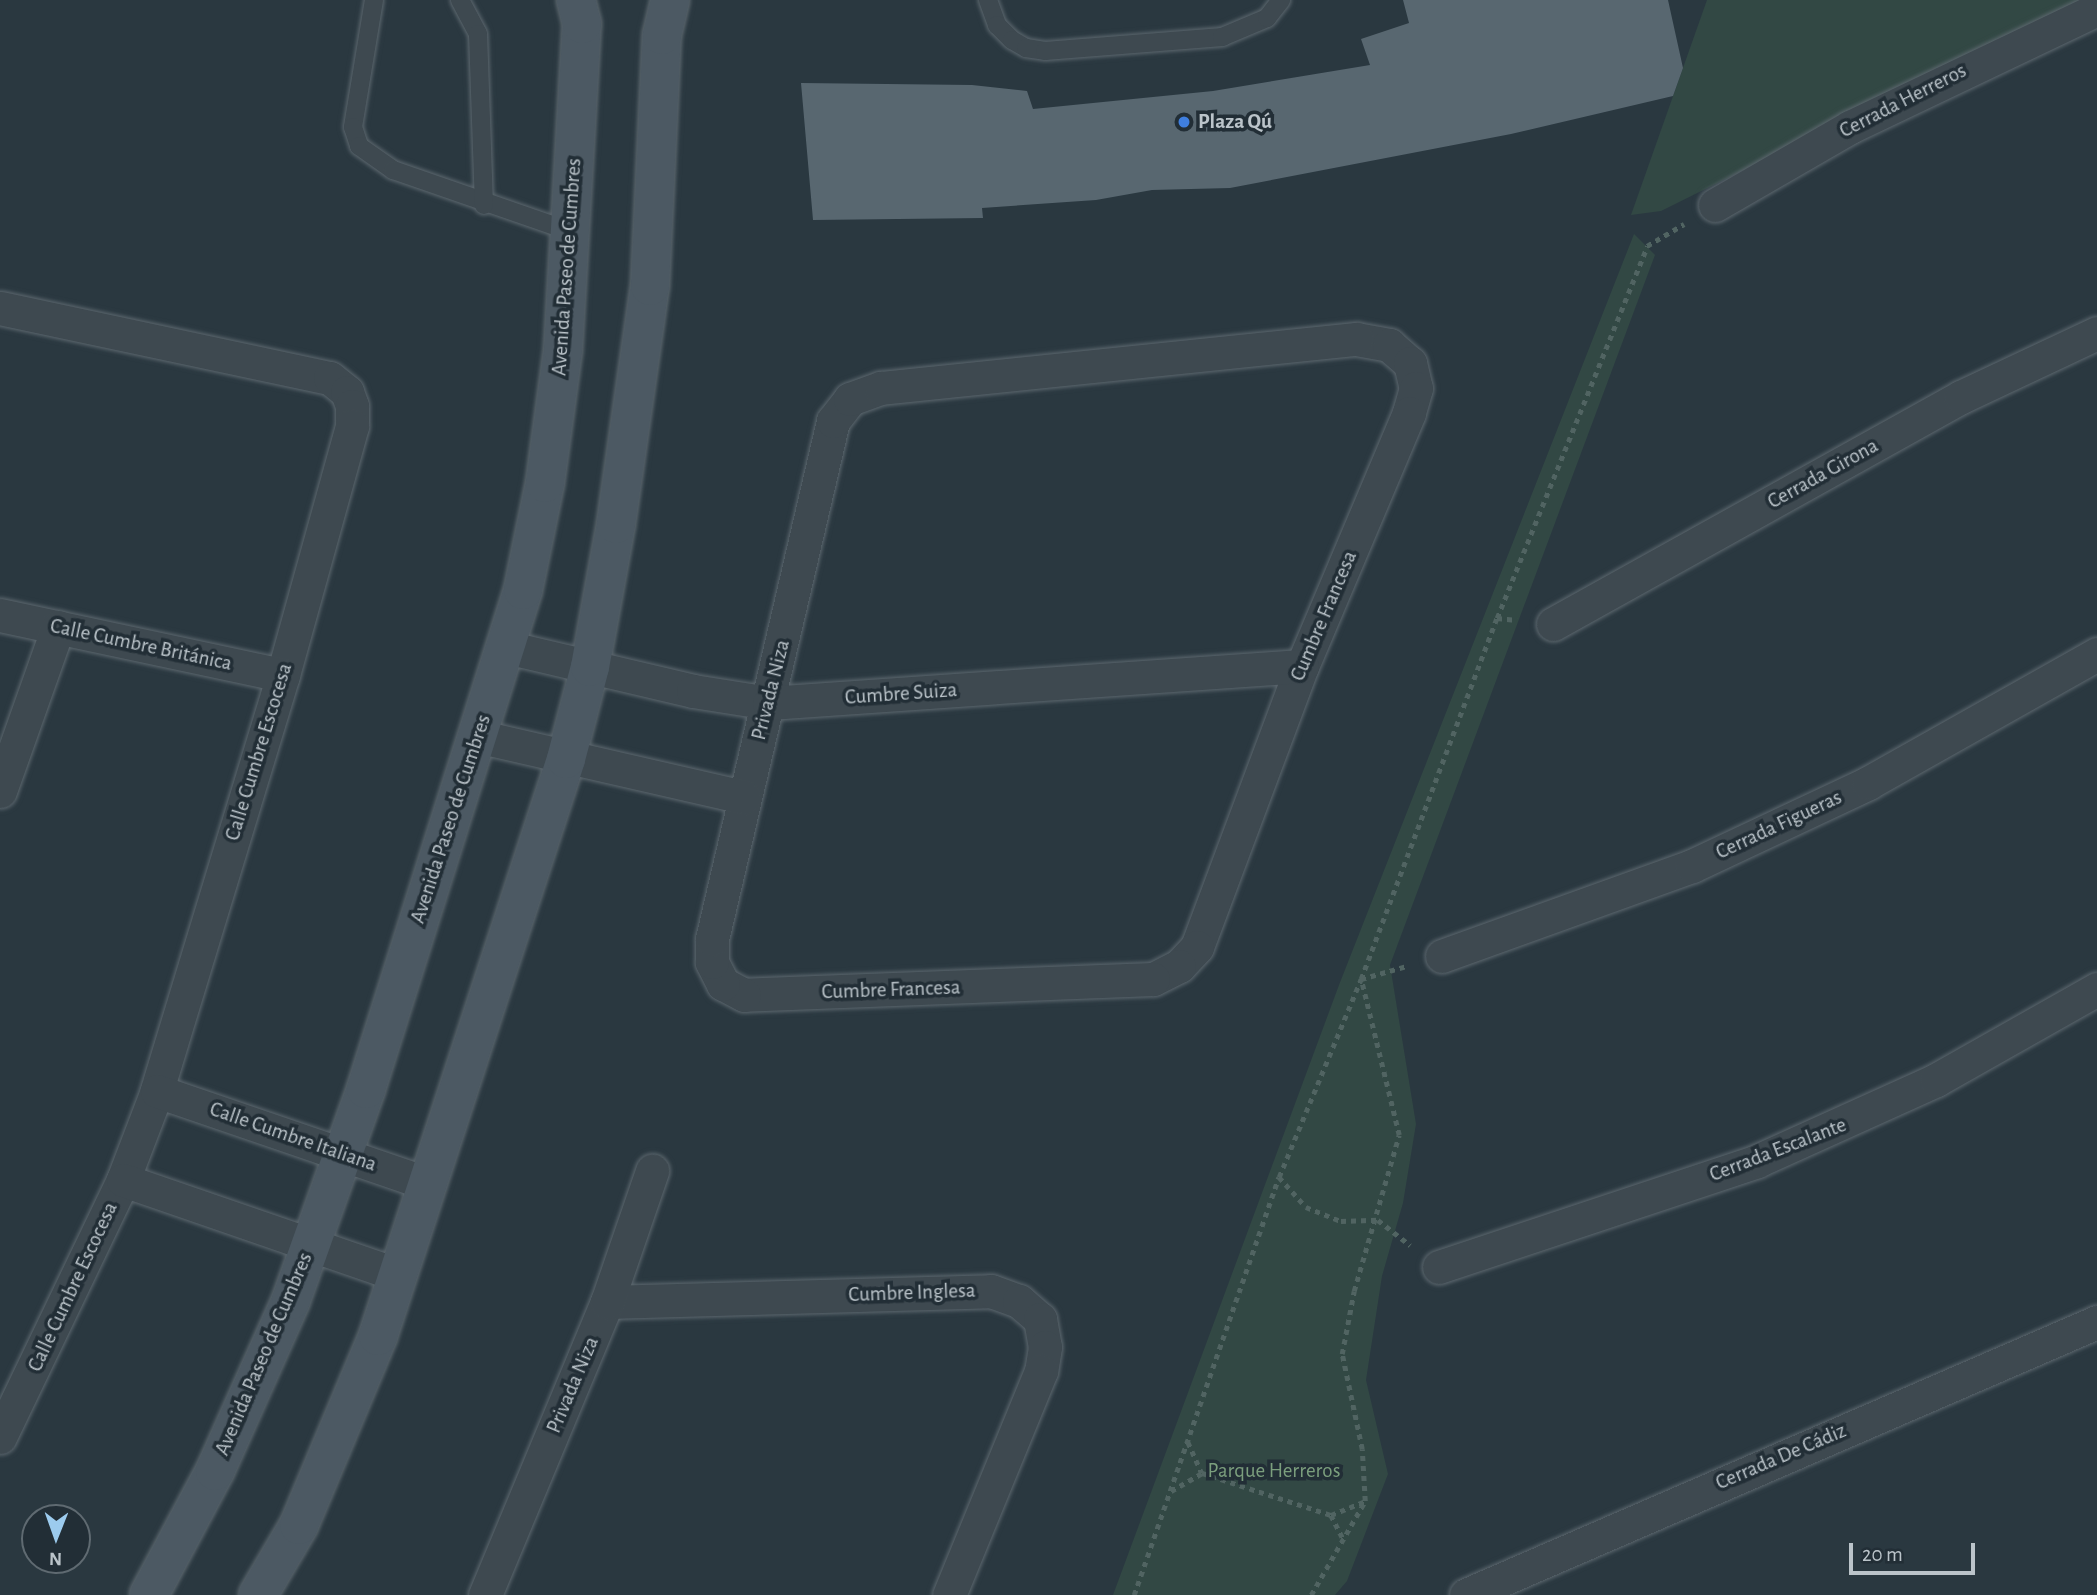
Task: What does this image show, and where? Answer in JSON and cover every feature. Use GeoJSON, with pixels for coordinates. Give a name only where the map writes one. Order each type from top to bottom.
{"type":"FeatureCollection","features":[{"type":"Feature","properties":{"kind":"street","name":"Avenida Paseo de Cumbres"},"geometry":{"type":"LineString","coordinates":[[149,1595],[215,1471],[311,1244],[343,1155],[523,590],[545,483],[563,350],[582,24],[576,0]]}},
{"type":"Feature","properties":{"kind":"street"},"geometry":{"type":"LineString","coordinates":[[258,1595],[299,1525],[398,1275],[566,758],[590,667],[616,524],[650,286],[662,35],[670,0]]}},
{"type":"Feature","properties":{"kind":"street","name":"Cerrada Herreros"},"geometry":{"type":"LineString","coordinates":[[1715,205],[1850,127],[2097,9]]}},
{"type":"Feature","properties":{"kind":"street","name":"Calle Cumbre Escocesa"},"geometry":{"type":"LineString","coordinates":[[0,308],[330,378],[347,392],[352,426],[283,675],[157,1091],[123,1180],[10,1387],[0,1437]]}},
{"type":"Feature","properties":{"kind":"street","name":"Cerrada Girona"},"geometry":{"type":"LineString","coordinates":[[1553,624],[1961,397],[2097,333]]}},
{"type":"Feature","properties":{"kind":"street","name":"Cumbre Francesa"},"geometry":{"type":"LineString","coordinates":[[723,984],[744,995],[1153,979],[1179,966],[1197,947],[1302,666],[1409,413],[1416,388],[1410,363],[1389,345],[1356,339],[881,388],[850,399]]}},
{"type":"Feature","properties":{"kind":"street","name":"Privada Niza"},"geometry":{"type":"LineString","coordinates":[[723,984],[712,962],[712,939],[833,421],[850,399]]}},
{"type":"Feature","properties":{"kind":"street","name":"Calle Cumbre Británica"},"geometry":{"type":"LineString","coordinates":[[0,615],[283,675]]}},
{"type":"Feature","properties":{"kind":"street"},"geometry":{"type":"LineString","coordinates":[[0,791],[58,627]]}},
{"type":"Feature","properties":{"kind":"street","name":"Cumbre Suiza"},"geometry":{"type":"LineString","coordinates":[[506,647],[769,703],[1302,666]]}},
{"type":"Feature","properties":{"kind":"street","name":"Cerrada Figueras"},"geometry":{"type":"LineString","coordinates":[[1442,956],[1705,860],[1868,783],[2097,654]]}},
{"type":"Feature","properties":{"kind":"street"},"geometry":{"type":"LineString","coordinates":[[477,736],[744,797]]}},
{"type":"Feature","properties":{"kind":"street","name":"Cerrada Escalante"},"geometry":{"type":"LineString","coordinates":[[1439,1267],[1757,1161],[1936,1080],[2097,989]]}},
{"type":"Feature","properties":{"kind":"street","name":"Calle Cumbre Italiana"},"geometry":{"type":"LineString","coordinates":[[157,1091],[429,1184]]}},
{"type":"Feature","properties":{"kind":"street","name":"Privada Niza"},"geometry":{"type":"LineString","coordinates":[[485,1595],[607,1302],[652,1171]]}},
{"type":"Feature","properties":{"kind":"street"},"geometry":{"type":"LineString","coordinates":[[123,1180],[398,1275]]}},
{"type":"Feature","properties":{"kind":"street","name":"Cumbre Inglesa"},"geometry":{"type":"LineString","coordinates":[[607,1302],[991,1291],[1019,1301],[1040,1319],[1045,1348],[1041,1371],[949,1595]]}},
{"type":"Feature","properties":{"kind":"street","name":"Cerrada De Cádiz"},"geometry":{"type":"LineString","coordinates":[[1466,1595],[2097,1322]]}},
{"type":"Feature","properties":{"kind":"lane"},"geometry":{"type":"LineString","coordinates":[[374,0],[353,127],[359,146],[372,159],[393,170],[484,205],[569,231]]}},
{"type":"Feature","properties":{"kind":"lane"},"geometry":{"type":"LineString","coordinates":[[460,0],[478,34],[484,205]]}},
{"type":"Feature","properties":{"kind":"lane"},"geometry":{"type":"LineString","coordinates":[[988,0],[997,25],[1012,40],[1026,48],[1057,51],[1222,37],[1267,18],[1281,0]]}},
{"type":"Feature","properties":{"kind":"path"},"geometry":{"type":"LineString","coordinates":[[1134,1595],[1279,1177],[1361,979],[1497,618],[1647,246],[1715,205]]}},
{"type":"Feature","properties":{"kind":"path"},"geometry":{"type":"LineString","coordinates":[[1361,979],[1442,956]]}},
{"type":"Feature","properties":{"kind":"path"},"geometry":{"type":"LineString","coordinates":[[1311,1595],[1365,1501],[1362,1450],[1342,1354],[1353,1291],[1378,1220],[1399,1135],[1361,979]]}},
{"type":"Feature","properties":{"kind":"path"},"geometry":{"type":"LineString","coordinates":[[1279,1177],[1306,1207],[1341,1221],[1378,1220],[1439,1267]]}},
{"type":"Feature","properties":{"kind":"path"},"geometry":{"type":"LineString","coordinates":[[1187,1441],[1202,1473],[1331,1516],[1365,1501]]}},
{"type":"Feature","properties":{"kind":"path"},"geometry":{"type":"LineString","coordinates":[[1170,1492],[1202,1473]]}},
{"type":"Feature","properties":{"kind":"path"},"geometry":{"type":"LineString","coordinates":[[1331,1516],[1343,1539]]}},
{"type":"Feature","properties":{"kind":"green space"},"geometry":{"type":"Polygon","coordinates":[[[1707,0],[2086,0],[1661,211],[1631,215],[1707,0]]]}},
{"type":"Feature","properties":{"kind":"green space","name":"Parque Herreros"},"geometry":{"type":"Polygon","coordinates":[[[1634,234],[1655,255],[1390,965],[1416,1124],[1403,1203],[1382,1276],[1366,1380],[1388,1474],[1347,1581],[1335,1595],[1113,1595],[1339,985],[1634,234]]]}},
{"type":"Feature","properties":{"kind":"building","name":"Plaza Qú"},"geometry":{"type":"Polygon","coordinates":[[[1403,0],[1668,0],[1683,68],[1673,96],[1511,134],[1230,188],[1152,190],[1096,200],[982,208],[983,218],[813,220],[801,83],[972,85],[1027,91],[1033,109],[1213,91],[1370,65],[1361,39],[1409,23],[1403,0]]]}},
{"type":"Feature","properties":{"kind":"place","name":"Plaza Qú"},"geometry":{"type":"Point","coordinates":[1184,122]}}]}
